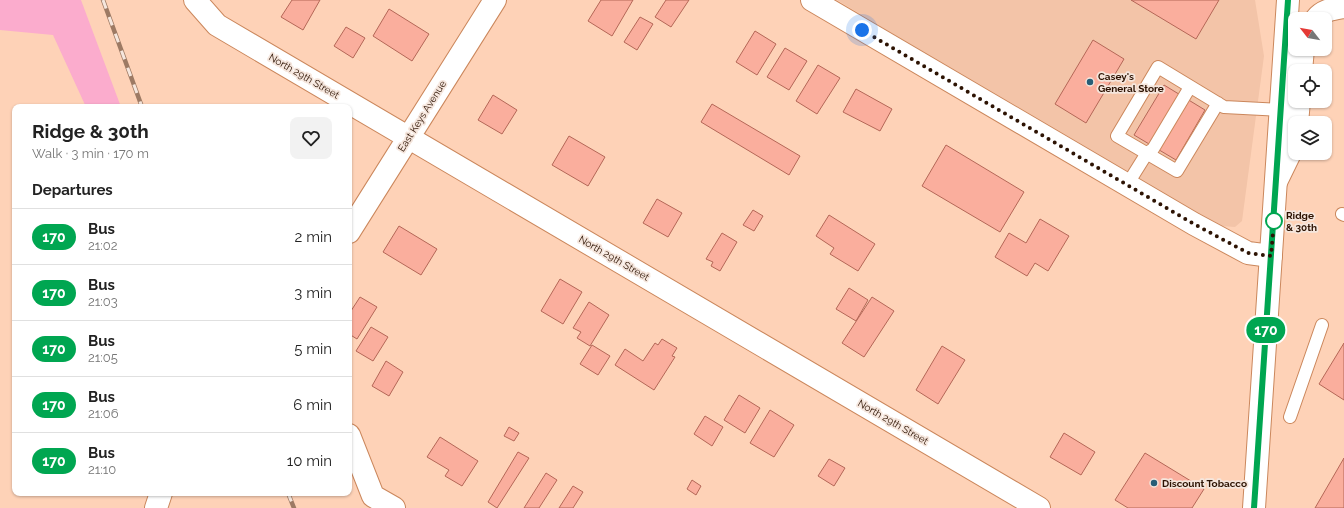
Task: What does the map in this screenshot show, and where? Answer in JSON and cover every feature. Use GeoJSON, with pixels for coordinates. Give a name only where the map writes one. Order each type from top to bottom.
{"type":"FeatureCollection","features":[{"type":"Feature","properties":{"kind":"street","name":"North 29th Street"},"geometry":{"type":"LineString","coordinates":[[195,0],[217,25],[351,104]]}},
{"type":"Feature","properties":{"kind":"street","name":"East Keys Avenue"},"geometry":{"type":"LineString","coordinates":[[352,227],[495,0]]}},
{"type":"Feature","properties":{"kind":"street"},"geometry":{"type":"LineString","coordinates":[[812,0],[1127,185],[1248,253],[1271,256]]}},
{"type":"Feature","properties":{"kind":"street"},"geometry":{"type":"LineString","coordinates":[[1254,508],[1276,182],[1292,111],[1288,0]]}},
{"type":"Feature","properties":{"kind":"street"},"geometry":{"type":"LineString","coordinates":[[1324,12],[1344,7]]}},
{"type":"Feature","properties":{"kind":"street","name":"North 29th Street"},"geometry":{"type":"LineString","coordinates":[[352,104],[1040,508]]}},
{"type":"Feature","properties":{"kind":"street"},"geometry":{"type":"LineString","coordinates":[[1276,182],[1288,157]]}},
{"type":"Feature","properties":{"kind":"street"},"geometry":{"type":"LineString","coordinates":[[352,443],[375,502],[394,508]]}},
{"type":"Feature","properties":{"kind":"street"},"geometry":{"type":"LineString","coordinates":[[156,508],[160,496]]}},
{"type":"Feature","properties":{"kind":"lane"},"geometry":{"type":"LineString","coordinates":[[1218,103],[1177,171],[1117,136],[1158,67],[1190,87],[1218,103],[1224,107],[1292,111]]}},
{"type":"Feature","properties":{"kind":"lane"},"geometry":{"type":"LineString","coordinates":[[1127,185],[1147,153],[1153,149],[1190,87]]}},
{"type":"Feature","properties":{"kind":"lane"},"geometry":{"type":"LineString","coordinates":[[1290,417],[1322,325]]}},
{"type":"Feature","properties":{"kind":"shaded area"},"geometry":{"type":"Polygon","coordinates":[[[0,0],[81,0],[120,104],[85,104],[53,35],[0,30],[0,0]]]}},
{"type":"Feature","properties":{"kind":"shaded area"},"geometry":{"type":"Polygon","coordinates":[[[837,0],[1255,0],[1264,56],[1242,221],[1235,227],[1221,226],[1155,193],[837,0]]]}},
{"type":"Feature","properties":{"kind":"building"},"geometry":{"type":"Polygon","coordinates":[[[292,0],[320,0],[303,30],[281,17],[292,0]]]}},
{"type":"Feature","properties":{"kind":"building"},"geometry":{"type":"Polygon","coordinates":[[[601,0],[633,0],[612,36],[588,21],[601,0]]]}},
{"type":"Feature","properties":{"kind":"building"},"geometry":{"type":"Polygon","coordinates":[[[666,0],[689,0],[671,27],[655,17],[666,0]]]}},
{"type":"Feature","properties":{"kind":"building"},"geometry":{"type":"Polygon","coordinates":[[[1131,0],[1219,0],[1196,39],[1131,0]]]}},
{"type":"Feature","properties":{"kind":"building"},"geometry":{"type":"Polygon","coordinates":[[[389,9],[429,34],[412,61],[373,36],[389,9]]]}},
{"type":"Feature","properties":{"kind":"building"},"geometry":{"type":"Polygon","coordinates":[[[640,17],[653,24],[637,50],[624,42],[640,17]]]}},
{"type":"Feature","properties":{"kind":"building"},"geometry":{"type":"Polygon","coordinates":[[[346,27],[365,38],[353,58],[334,46],[346,27]]]}},
{"type":"Feature","properties":{"kind":"building"},"geometry":{"type":"Polygon","coordinates":[[[755,31],[776,44],[757,75],[736,62],[755,31]]]}},
{"type":"Feature","properties":{"kind":"building"},"geometry":{"type":"Polygon","coordinates":[[[1093,40],[1124,59],[1086,123],[1055,104],[1093,40]]]}},
{"type":"Feature","properties":{"kind":"building"},"geometry":{"type":"Polygon","coordinates":[[[785,48],[807,61],[789,90],[767,77],[785,48]]]}},
{"type":"Feature","properties":{"kind":"building"},"geometry":{"type":"Polygon","coordinates":[[[818,65],[840,78],[817,114],[796,101],[818,65]]]}},
{"type":"Feature","properties":{"kind":"building"},"geometry":{"type":"Polygon","coordinates":[[[1164,85],[1205,110],[1176,160],[1134,135],[1164,85]]]}},
{"type":"Feature","properties":{"kind":"building"},"geometry":{"type":"Polygon","coordinates":[[[856,89],[892,109],[880,131],[843,112],[856,89]]]}},
{"type":"Feature","properties":{"kind":"building"},"geometry":{"type":"Polygon","coordinates":[[[493,95],[517,110],[502,134],[478,120],[493,95]]]}},
{"type":"Feature","properties":{"kind":"building"},"geometry":{"type":"Polygon","coordinates":[[[712,104],[800,156],[789,175],[701,122],[712,104]]]}},
{"type":"Feature","properties":{"kind":"building"},"geometry":{"type":"Polygon","coordinates":[[[569,136],[605,157],[588,186],[552,165],[569,136]]]}},
{"type":"Feature","properties":{"kind":"building"},"geometry":{"type":"Polygon","coordinates":[[[946,145],[1024,192],[1000,232],[922,186],[946,145]]]}},
{"type":"Feature","properties":{"kind":"building"},"geometry":{"type":"Polygon","coordinates":[[[657,199],[682,213],[668,237],[643,223],[657,199]]]}},
{"type":"Feature","properties":{"kind":"building"},"geometry":{"type":"Polygon","coordinates":[[[753,210],[763,216],[754,231],[743,225],[753,210]]]}},
{"type":"Feature","properties":{"kind":"building"},"geometry":{"type":"Polygon","coordinates":[[[829,215],[875,244],[858,271],[830,254],[834,248],[816,236],[829,215]]]}},
{"type":"Feature","properties":{"kind":"building"},"geometry":{"type":"Polygon","coordinates":[[[1040,219],[1069,236],[1048,271],[1035,263],[1027,276],[995,257],[1009,233],[1026,243],[1040,219]]]}},
{"type":"Feature","properties":{"kind":"building"},"geometry":{"type":"Polygon","coordinates":[[[399,226],[437,249],[421,275],[383,252],[399,226]]]}},
{"type":"Feature","properties":{"kind":"building"},"geometry":{"type":"Polygon","coordinates":[[[722,233],[737,242],[720,271],[711,266],[713,262],[706,259],[722,233]]]}},
{"type":"Feature","properties":{"kind":"building"},"geometry":{"type":"Polygon","coordinates":[[[560,279],[582,292],[563,324],[541,311],[560,279]]]}},
{"type":"Feature","properties":{"kind":"building"},"geometry":{"type":"Polygon","coordinates":[[[849,288],[868,300],[856,321],[836,309],[849,288]]]}},
{"type":"Feature","properties":{"kind":"building"},"geometry":{"type":"Polygon","coordinates":[[[360,297],[377,307],[357,339],[352,336],[352,309],[360,297]]]}},
{"type":"Feature","properties":{"kind":"building"},"geometry":{"type":"Polygon","coordinates":[[[872,297],[894,311],[864,357],[842,343],[872,297]]]}},
{"type":"Feature","properties":{"kind":"building"},"geometry":{"type":"Polygon","coordinates":[[[589,302],[609,315],[590,346],[577,338],[581,332],[573,328],[589,302]]]}},
{"type":"Feature","properties":{"kind":"building"},"geometry":{"type":"Polygon","coordinates":[[[371,327],[388,337],[373,361],[356,351],[371,327]]]}},
{"type":"Feature","properties":{"kind":"building"},"geometry":{"type":"Polygon","coordinates":[[[662,339],[677,348],[672,356],[675,357],[654,390],[615,365],[625,349],[643,361],[655,343],[658,345],[662,339]]]}},
{"type":"Feature","properties":{"kind":"building"},"geometry":{"type":"Polygon","coordinates":[[[1344,343],[1344,400],[1319,384],[1344,343]]]}},
{"type":"Feature","properties":{"kind":"building"},"geometry":{"type":"Polygon","coordinates":[[[592,345],[610,356],[598,375],[580,364],[592,345]]]}},
{"type":"Feature","properties":{"kind":"building"},"geometry":{"type":"Polygon","coordinates":[[[942,346],[965,360],[938,404],[916,390],[942,346]]]}},
{"type":"Feature","properties":{"kind":"building"},"geometry":{"type":"Polygon","coordinates":[[[386,361],[403,372],[389,396],[372,386],[386,361]]]}},
{"type":"Feature","properties":{"kind":"building"},"geometry":{"type":"Polygon","coordinates":[[[739,395],[760,408],[745,433],[724,420],[739,395]]]}},
{"type":"Feature","properties":{"kind":"building"},"geometry":{"type":"Polygon","coordinates":[[[770,410],[794,425],[774,457],[750,443],[770,410]]]}},
{"type":"Feature","properties":{"kind":"building"},"geometry":{"type":"Polygon","coordinates":[[[705,416],[723,427],[712,446],[694,434],[705,416]]]}},
{"type":"Feature","properties":{"kind":"building"},"geometry":{"type":"Polygon","coordinates":[[[509,427],[519,433],[514,441],[504,436],[509,427]]]}},
{"type":"Feature","properties":{"kind":"building"},"geometry":{"type":"Polygon","coordinates":[[[1064,433],[1095,452],[1081,475],[1050,457],[1064,433]]]}},
{"type":"Feature","properties":{"kind":"building"},"geometry":{"type":"Polygon","coordinates":[[[440,437],[478,461],[462,486],[445,476],[449,470],[427,457],[440,437]]]}},
{"type":"Feature","properties":{"kind":"building"},"geometry":{"type":"Polygon","coordinates":[[[518,452],[529,458],[497,508],[488,502],[518,452]]]}},
{"type":"Feature","properties":{"kind":"building"},"geometry":{"type":"Polygon","coordinates":[[[1145,453],[1204,489],[1192,508],[1128,508],[1115,500],[1145,453]]]}},
{"type":"Feature","properties":{"kind":"building"},"geometry":{"type":"Polygon","coordinates":[[[1344,458],[1344,508],[1315,508],[1344,458]]]}},
{"type":"Feature","properties":{"kind":"building"},"geometry":{"type":"Polygon","coordinates":[[[829,459],[845,468],[834,486],[818,476],[829,459]]]}},
{"type":"Feature","properties":{"kind":"building"},"geometry":{"type":"Polygon","coordinates":[[[546,473],[557,480],[539,508],[524,508],[546,473]]]}},
{"type":"Feature","properties":{"kind":"building"},"geometry":{"type":"Polygon","coordinates":[[[692,480],[701,486],[696,495],[687,489],[692,480]]]}},
{"type":"Feature","properties":{"kind":"building"},"geometry":{"type":"Polygon","coordinates":[[[573,486],[583,492],[573,508],[559,508],[573,486]]]}},
{"type":"Feature","properties":{"kind":"railway"},"geometry":{"type":"LineString","coordinates":[[103,0],[141,104]]}},
{"type":"Feature","properties":{"kind":"railway"},"geometry":{"type":"LineString","coordinates":[[289,496],[294,508]]}},
{"type":"Feature","properties":{"kind":"bus line","name":"170"},"geometry":{"type":"LineString","coordinates":[[1254,508],[1288,0]]}},
{"type":"Feature","properties":{"kind":"place","name":"Casey's General Store"},"geometry":{"type":"Point","coordinates":[1090,82]}},
{"type":"Feature","properties":{"kind":"place","name":"Ridge & 30th"},"geometry":{"type":"Point","coordinates":[1274,221]}},
{"type":"Feature","properties":{"kind":"place","name":"Discount Tobacco"},"geometry":{"type":"Point","coordinates":[1154,483]}},
{"type":"Feature","properties":{"kind":"route"},"geometry":{"type":"LineString","coordinates":[[862,30],[1181,217],[1248,253],[1271,256],[1274,221]]}}]}
